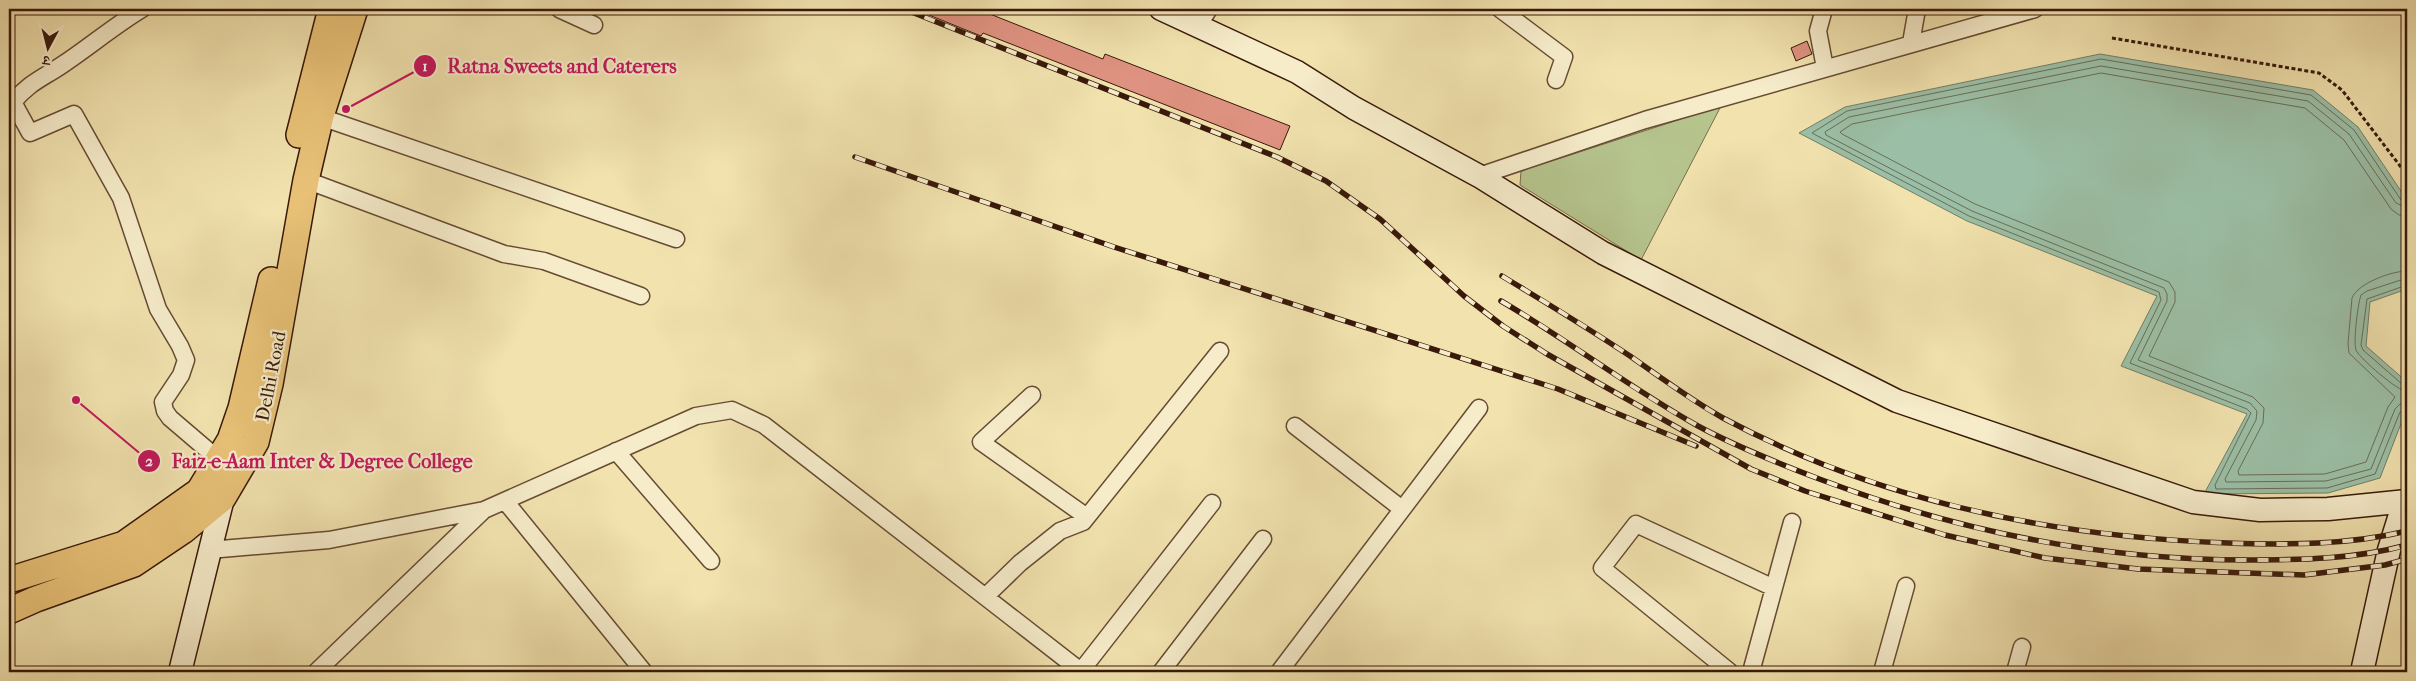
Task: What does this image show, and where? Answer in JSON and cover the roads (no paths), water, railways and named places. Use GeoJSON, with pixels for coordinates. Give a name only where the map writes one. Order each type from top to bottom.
{"type":"FeatureCollection","features":[{"type":"Feature","properties":{"kind":"main road"},"geometry":{"type":"LineString","coordinates":[[9,580],[124,544],[199,491],[230,440],[241,408],[265,314],[296,148],[313,114],[331,9]]}},
{"type":"Feature","properties":{"kind":"main road","name":"Delhi Road"},"geometry":{"type":"LineString","coordinates":[[9,611],[36,599],[134,564],[184,531],[223,498],[256,442],[270,384],[306,180],[313,114],[355,9]]}},
{"type":"Feature","properties":{"kind":"street"},"geometry":{"type":"LineString","coordinates":[[142,9],[110,29],[62,64],[26,86],[13,102],[30,133],[74,114],[121,198],[158,309],[186,360],[181,375],[163,402],[165,411],[170,418],[218,459]]}},
{"type":"Feature","properties":{"kind":"street"},"geometry":{"type":"LineString","coordinates":[[559,9],[594,25]]}},
{"type":"Feature","properties":{"kind":"street"},"geometry":{"type":"LineString","coordinates":[[1161,9],[1204,17],[1354,108],[1478,176],[1603,253],[1897,401],[2193,502],[2260,510],[2328,509],[2406,502],[2388,550],[2362,672]]}},
{"type":"Feature","properties":{"kind":"street"},"geometry":{"type":"LineString","coordinates":[[1500,9],[1564,57],[1556,80]]}},
{"type":"Feature","properties":{"kind":"street"},"geometry":{"type":"LineString","coordinates":[[1824,9],[1818,31],[1824,68]]}},
{"type":"Feature","properties":{"kind":"street"},"geometry":{"type":"LineString","coordinates":[[1911,43],[1917,9]]}},
{"type":"Feature","properties":{"kind":"street"},"geometry":{"type":"LineString","coordinates":[[1478,176],[1645,120],[2034,9]]}},
{"type":"Feature","properties":{"kind":"street"},"geometry":{"type":"LineString","coordinates":[[313,114],[676,239]]}},
{"type":"Feature","properties":{"kind":"street"},"geometry":{"type":"LineString","coordinates":[[306,180],[504,254],[544,261],[641,296]]}},
{"type":"Feature","properties":{"kind":"street"},"geometry":{"type":"LineString","coordinates":[[986,596],[1020,563],[1060,530],[1083,522],[1220,351]]}},
{"type":"Feature","properties":{"kind":"street"},"geometry":{"type":"LineString","coordinates":[[1032,395],[981,442],[1087,517]]}},
{"type":"Feature","properties":{"kind":"street"},"geometry":{"type":"LineString","coordinates":[[1279,672],[1479,408]]}},
{"type":"Feature","properties":{"kind":"street"},"geometry":{"type":"LineString","coordinates":[[209,550],[329,540],[484,510],[696,416],[732,410],[764,425],[1082,672],[1212,503]]}},
{"type":"Feature","properties":{"kind":"street"},"geometry":{"type":"LineString","coordinates":[[1295,426],[1402,509]]}},
{"type":"Feature","properties":{"kind":"street"},"geometry":{"type":"LineString","coordinates":[[616,452],[711,561]]}},
{"type":"Feature","properties":{"kind":"street"},"geometry":{"type":"LineString","coordinates":[[180,672],[223,498],[199,491]]}},
{"type":"Feature","properties":{"kind":"street"},"geometry":{"type":"LineString","coordinates":[[505,501],[644,672]]}},
{"type":"Feature","properties":{"kind":"street"},"geometry":{"type":"LineString","coordinates":[[316,672],[484,510]]}},
{"type":"Feature","properties":{"kind":"street"},"geometry":{"type":"LineString","coordinates":[[1751,672],[1792,522]]}},
{"type":"Feature","properties":{"kind":"street"},"geometry":{"type":"LineString","coordinates":[[1730,672],[1712,666],[1602,568],[1636,524],[1774,588]]}},
{"type":"Feature","properties":{"kind":"street"},"geometry":{"type":"LineString","coordinates":[[1161,672],[1264,539]]}},
{"type":"Feature","properties":{"kind":"street"},"geometry":{"type":"LineString","coordinates":[[1882,672],[1906,586]]}},
{"type":"Feature","properties":{"kind":"street"},"geometry":{"type":"LineString","coordinates":[[2015,672],[2022,647]]}},
{"type":"Feature","properties":{"kind":"water"},"geometry":{"type":"Polygon","coordinates":[[[2100,54],[2313,90],[2358,127],[2407,200],[2407,289],[2370,302],[2366,346],[2407,382],[2407,408],[2380,478],[2328,493],[2204,494],[2247,414],[2121,366],[2157,296],[1967,221],[1799,133],[1845,107],[2100,54]]]}},
{"type":"Feature","properties":{"kind":"railway"},"geometry":{"type":"LineString","coordinates":[[904,9],[1277,157],[1326,181],[1380,219],[1464,296],[1503,326],[1547,354],[1751,469],[1805,491],[1945,535],[2045,558],[2138,569],[2304,575],[2385,565],[2407,559]]}},
{"type":"Feature","properties":{"kind":"railway"},"geometry":{"type":"LineString","coordinates":[[855,157],[1114,247],[1558,389],[1696,446]]}},
{"type":"Feature","properties":{"kind":"railway"},"geometry":{"type":"LineString","coordinates":[[1502,276],[1598,335],[1687,396],[1723,418],[1782,447],[1843,472],[1905,492],[1968,509],[2033,523],[2097,533],[2163,539],[2228,543],[2296,544],[2363,539],[2407,531]]}},
{"type":"Feature","properties":{"kind":"railway"},"geometry":{"type":"LineString","coordinates":[[1501,301],[1648,396],[1713,434],[1822,480],[1926,514],[2032,540],[2139,555],[2193,559],[2268,560],[2329,558],[2388,550],[2407,545]]}},
{"type":"Feature","properties":{"kind":"place","name":"Ratna Sweets and Caterers"},"geometry":{"type":"Point","coordinates":[346,109]}},
{"type":"Feature","properties":{"kind":"place","name":"Faiz-e-Aam Inter & Degree College"},"geometry":{"type":"Point","coordinates":[76,400]}}]}
